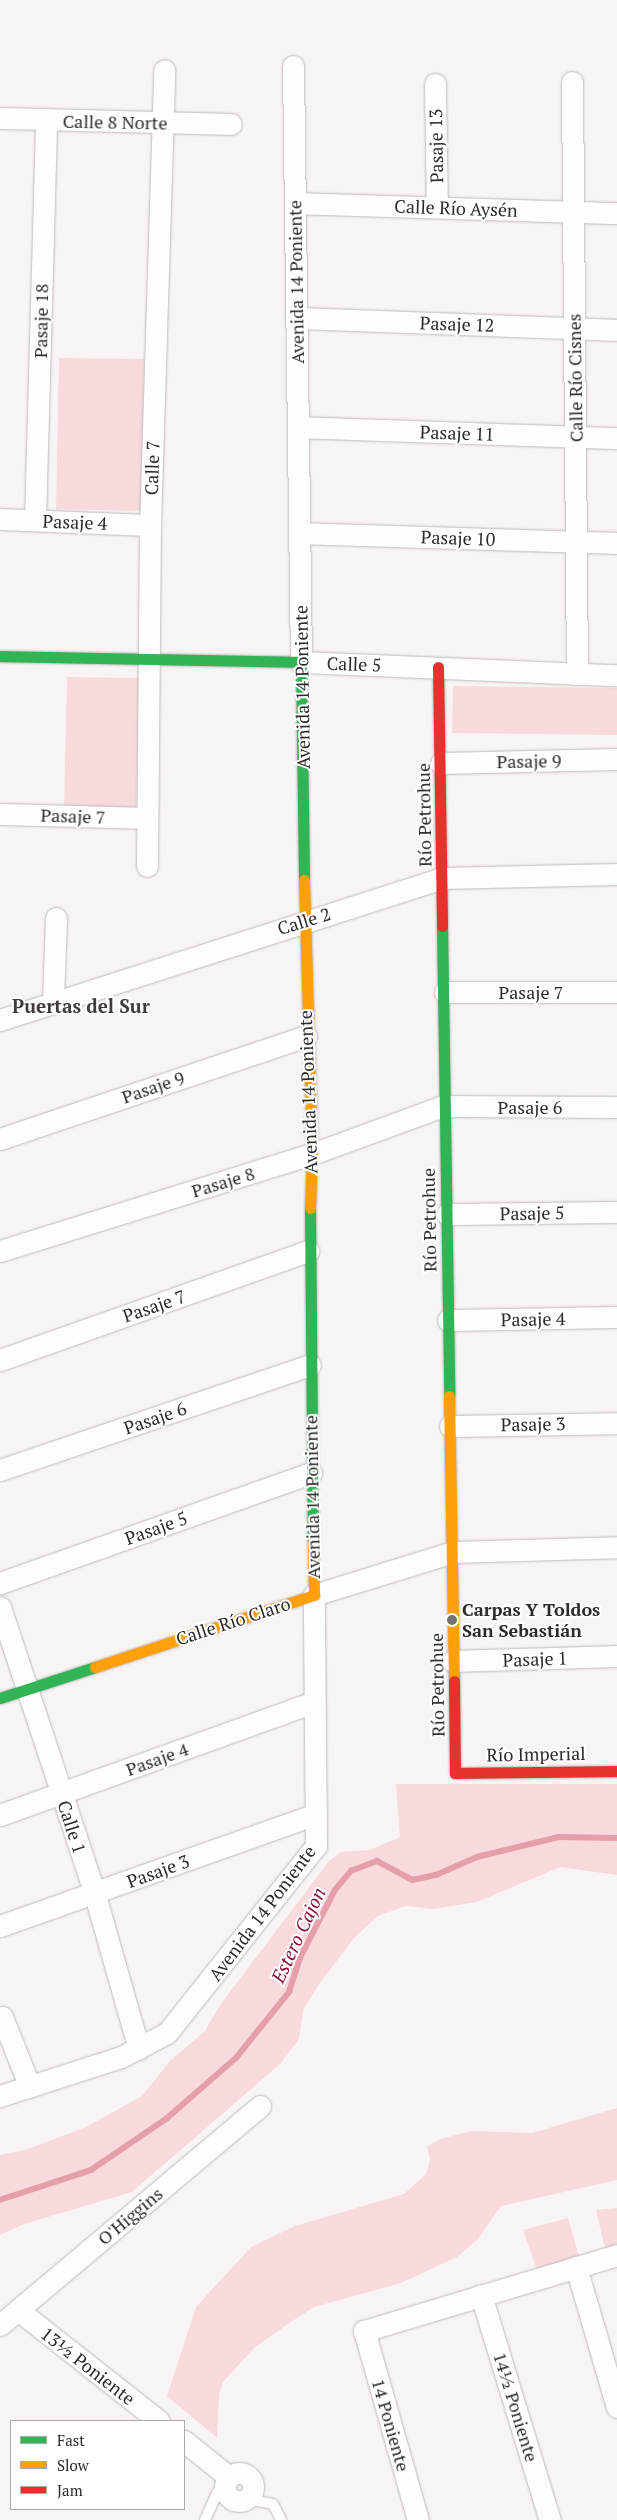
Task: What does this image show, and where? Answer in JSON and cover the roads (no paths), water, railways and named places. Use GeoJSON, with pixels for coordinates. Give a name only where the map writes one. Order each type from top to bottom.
{"type":"FeatureCollection","features":[{"type":"Feature","properties":{"kind":"street","name":"Avenida 14 Poniente"},"geometry":{"type":"LineString","coordinates":[[0,2096],[139,2049],[167,2033],[180,2020],[316,1846],[308,1251],[312,1154],[306,1036],[306,920],[293,66]]}},
{"type":"Feature","properties":{"kind":"street","name":"Calle 7"},"geometry":{"type":"LineString","coordinates":[[147,866],[150,525],[164,70]]}},
{"type":"Feature","properties":{"kind":"street","name":"Calle Río Cisnes"},"geometry":{"type":"LineString","coordinates":[[572,82],[577,674]]}},
{"type":"Feature","properties":{"kind":"street","name":"Pasaje 13"},"geometry":{"type":"LineString","coordinates":[[435,84],[437,207]]}},
{"type":"Feature","properties":{"kind":"street","name":"Calle 8 Norte"},"geometry":{"type":"LineString","coordinates":[[0,118],[46,121],[230,124]]}},
{"type":"Feature","properties":{"kind":"street","name":"Pasaje 18"},"geometry":{"type":"LineString","coordinates":[[36,520],[46,121]]}},
{"type":"Feature","properties":{"kind":"street","name":"Calle Río Aysén"},"geometry":{"type":"LineString","coordinates":[[295,203],[617,213]]}},
{"type":"Feature","properties":{"kind":"street","name":"Pasaje 12"},"geometry":{"type":"LineString","coordinates":[[296,318],[617,330]]}},
{"type":"Feature","properties":{"kind":"street","name":"Pasaje 11"},"geometry":{"type":"LineString","coordinates":[[298,427],[617,438]]}},
{"type":"Feature","properties":{"kind":"street","name":"Pasaje 4"},"geometry":{"type":"LineString","coordinates":[[0,519],[150,525]]}},
{"type":"Feature","properties":{"kind":"street","name":"Pasaje 10"},"geometry":{"type":"LineString","coordinates":[[299,533],[617,543]]}},
{"type":"Feature","properties":{"kind":"street","name":"Calle 5"},"geometry":{"type":"LineString","coordinates":[[0,656],[301,662],[617,675]]}},
{"type":"Feature","properties":{"kind":"street","name":"Río Petrohue"},"geometry":{"type":"LineString","coordinates":[[438,667],[445,992],[443,1106],[447,1214],[455,1773]]}},
{"type":"Feature","properties":{"kind":"street","name":"Pasaje 9"},"geometry":{"type":"LineString","coordinates":[[441,762],[617,759]]}},
{"type":"Feature","properties":{"kind":"street","name":"Pasaje 7"},"geometry":{"type":"LineString","coordinates":[[0,814],[146,818]]}},
{"type":"Feature","properties":{"kind":"street","name":"Calle 2"},"geometry":{"type":"LineString","coordinates":[[0,1020],[53,1000],[442,878],[617,874]]}},
{"type":"Feature","properties":{"kind":"street"},"geometry":{"type":"LineString","coordinates":[[53,1000],[56,918]]}},
{"type":"Feature","properties":{"kind":"street","name":"Pasaje 7"},"geometry":{"type":"LineString","coordinates":[[445,992],[617,992]]}},
{"type":"Feature","properties":{"kind":"street","name":"Pasaje 9"},"geometry":{"type":"LineString","coordinates":[[0,1139],[306,1036]]}},
{"type":"Feature","properties":{"kind":"street","name":"Pasaje 6"},"geometry":{"type":"LineString","coordinates":[[443,1106],[617,1107]]}},
{"type":"Feature","properties":{"kind":"street","name":"Pasaje 8"},"geometry":{"type":"LineString","coordinates":[[0,1251],[312,1154],[443,1106]]}},
{"type":"Feature","properties":{"kind":"street","name":"Pasaje 5"},"geometry":{"type":"LineString","coordinates":[[447,1214],[617,1212]]}},
{"type":"Feature","properties":{"kind":"street","name":"Pasaje 7"},"geometry":{"type":"LineString","coordinates":[[0,1360],[308,1251]]}},
{"type":"Feature","properties":{"kind":"street","name":"Pasaje 4"},"geometry":{"type":"LineString","coordinates":[[448,1320],[617,1318]]}},
{"type":"Feature","properties":{"kind":"street","name":"Pasaje 6"},"geometry":{"type":"LineString","coordinates":[[0,1470],[310,1365]]}},
{"type":"Feature","properties":{"kind":"street","name":"Pasaje 3"},"geometry":{"type":"LineString","coordinates":[[450,1426],[617,1423]]}},
{"type":"Feature","properties":{"kind":"street","name":"Pasaje 5"},"geometry":{"type":"LineString","coordinates":[[0,1583],[311,1473]]}},
{"type":"Feature","properties":{"kind":"street","name":"Calle Río Claro"},"geometry":{"type":"LineString","coordinates":[[0,1698],[314,1594],[453,1552],[617,1547]]}},
{"type":"Feature","properties":{"kind":"street","name":"Calle 1"},"geometry":{"type":"LineString","coordinates":[[0,1607],[94,1894],[139,2049]]}},
{"type":"Feature","properties":{"kind":"street","name":"Pasaje 1"},"geometry":{"type":"LineString","coordinates":[[454,1662],[617,1656]]}},
{"type":"Feature","properties":{"kind":"street","name":"Pasaje 4"},"geometry":{"type":"LineString","coordinates":[[0,1815],[314,1702]]}},
{"type":"Feature","properties":{"kind":"street","name":"Río Imperial"},"geometry":{"type":"LineString","coordinates":[[455,1773],[617,1771]]}},
{"type":"Feature","properties":{"kind":"street","name":"Pasaje 3"},"geometry":{"type":"LineString","coordinates":[[0,1926],[316,1814]]}},
{"type":"Feature","properties":{"kind":"street"},"geometry":{"type":"LineString","coordinates":[[2,2017],[30,2087]]}},
{"type":"Feature","properties":{"kind":"street","name":"O'Higgins"},"geometry":{"type":"LineString","coordinates":[[0,2325],[260,2106]]}},
{"type":"Feature","properties":{"kind":"street"},"geometry":{"type":"LineString","coordinates":[[481,2295],[617,2254]]}},
{"type":"Feature","properties":{"kind":"street"},"geometry":{"type":"LineString","coordinates":[[576,2267],[617,2407]]}},
{"type":"Feature","properties":{"kind":"street","name":"14 Poniente"},"geometry":{"type":"LineString","coordinates":[[418,2520],[364,2331],[481,2295]]}},
{"type":"Feature","properties":{"kind":"street","name":"14½ Poniente"},"geometry":{"type":"LineString","coordinates":[[481,2295],[550,2520]]}},
{"type":"Feature","properties":{"kind":"street","name":"13½ Poniente"},"geometry":{"type":"LineString","coordinates":[[18,2310],[158,2420]]}},
{"type":"Feature","properties":{"kind":"street"},"geometry":{"type":"LineString","coordinates":[[185,2442],[227,2483],[238,2472],[250,2478],[254,2487],[247,2498]]}},
{"type":"Feature","properties":{"kind":"lane"},"geometry":{"type":"LineString","coordinates":[[205,2520],[217,2493],[227,2483]]}},
{"type":"Feature","properties":{"kind":"lane"},"geometry":{"type":"LineString","coordinates":[[247,2498],[274,2504],[281,2520]]}},
{"type":"Feature","properties":{"kind":"waterway","name":"Estero Cajon"},"geometry":{"type":"LineString","coordinates":[[0,2200],[91,2170],[166,2119],[236,2058],[289,1992],[301,1956],[335,1890],[351,1871],[377,1861],[412,1880],[436,1875],[477,1857],[559,1837],[617,1838]]}},
{"type":"Feature","properties":{"kind":"place","name":"Carpas Y Toldos San Sebastián"},"geometry":{"type":"Point","coordinates":[452,1620]}},
{"type":"Feature","properties":{"kind":"district","name":"Puertas del Sur"},"geometry":{"type":"Point","coordinates":[81,1006]}}]}
